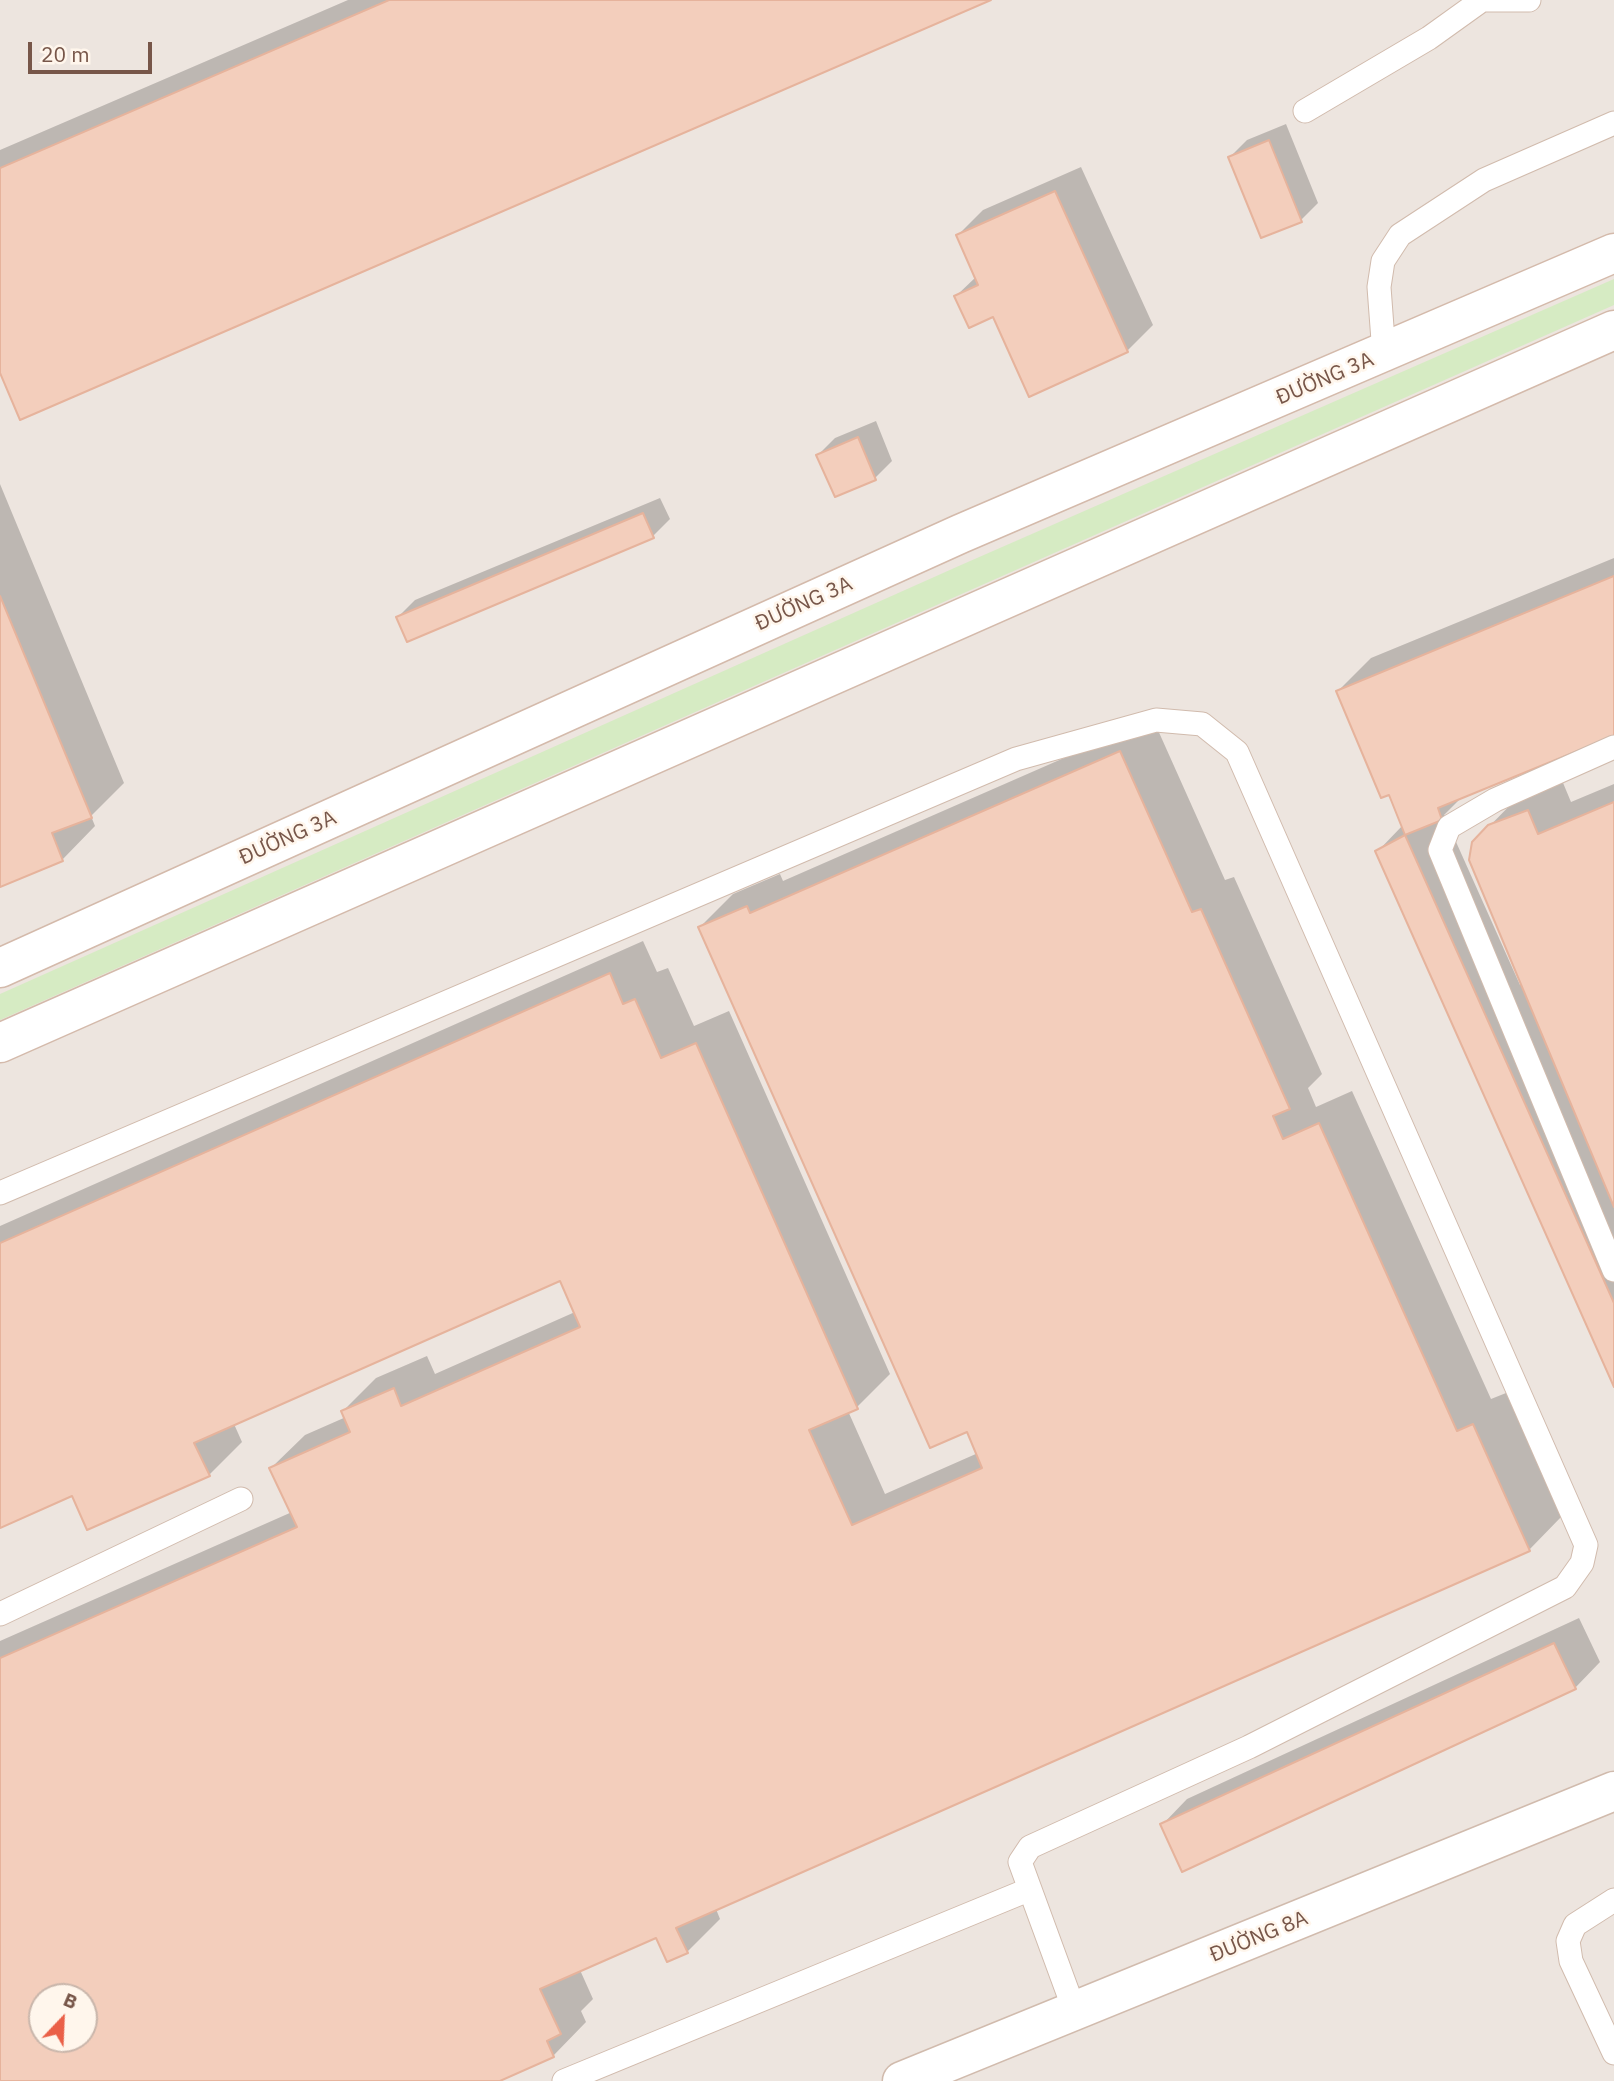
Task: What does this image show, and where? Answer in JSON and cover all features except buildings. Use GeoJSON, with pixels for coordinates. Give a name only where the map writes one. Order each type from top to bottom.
{"type":"FeatureCollection","features":[{"type":"Feature","properties":{"kind":"street","name":"ĐƯỜNG 3A"},"geometry":{"type":"LineString","coordinates":[[0,968],[960,534],[1614,253]]}},
{"type":"Feature","properties":{"kind":"street"},"geometry":{"type":"LineString","coordinates":[[0,1043],[1614,330]]}},
{"type":"Feature","properties":{"kind":"street","name":"ĐƯỜNG 8A"},"geometry":{"type":"LineString","coordinates":[[902,2081],[1614,1791]]}},
{"type":"Feature","properties":{"kind":"lane"},"geometry":{"type":"LineString","coordinates":[[1305,111],[1429,38],[1483,0],[1529,0]]}},
{"type":"Feature","properties":{"kind":"lane"},"geometry":{"type":"LineString","coordinates":[[1384,354],[1379,287],[1383,261],[1400,235],[1484,180],[1614,123]]}},
{"type":"Feature","properties":{"kind":"lane"},"geometry":{"type":"LineString","coordinates":[[0,1193],[1016,759],[1156,720],[1202,724],[1237,752],[1586,1545],[1582,1563],[1565,1587],[1249,1747],[1030,1847],[1020,1862],[1028,1890],[1075,2012]]}},
{"type":"Feature","properties":{"kind":"lane"},"geometry":{"type":"LineString","coordinates":[[1614,747],[1483,807],[1449,827],[1440,850],[1614,1270]]}},
{"type":"Feature","properties":{"kind":"lane"},"geometry":{"type":"LineString","coordinates":[[0,1614],[241,1499]]}},
{"type":"Feature","properties":{"kind":"lane"},"geometry":{"type":"LineString","coordinates":[[564,2081],[1028,1890]]}},
{"type":"Feature","properties":{"kind":"lane"},"geometry":{"type":"LineString","coordinates":[[1614,1900],[1575,1925],[1568,1941],[1571,1961],[1614,2053]]}},
{"type":"Feature","properties":{"kind":"shaded area"},"geometry":{"type":"Polygon","coordinates":[[[0,0],[1614,0],[1614,2081],[0,2081],[0,0]]]}},
{"type":"Feature","properties":{"kind":"green space"},"geometry":{"type":"Polygon","coordinates":[[[1614,279],[1614,305],[0,1020],[0,994],[961,565],[1614,279]]]}}]}
